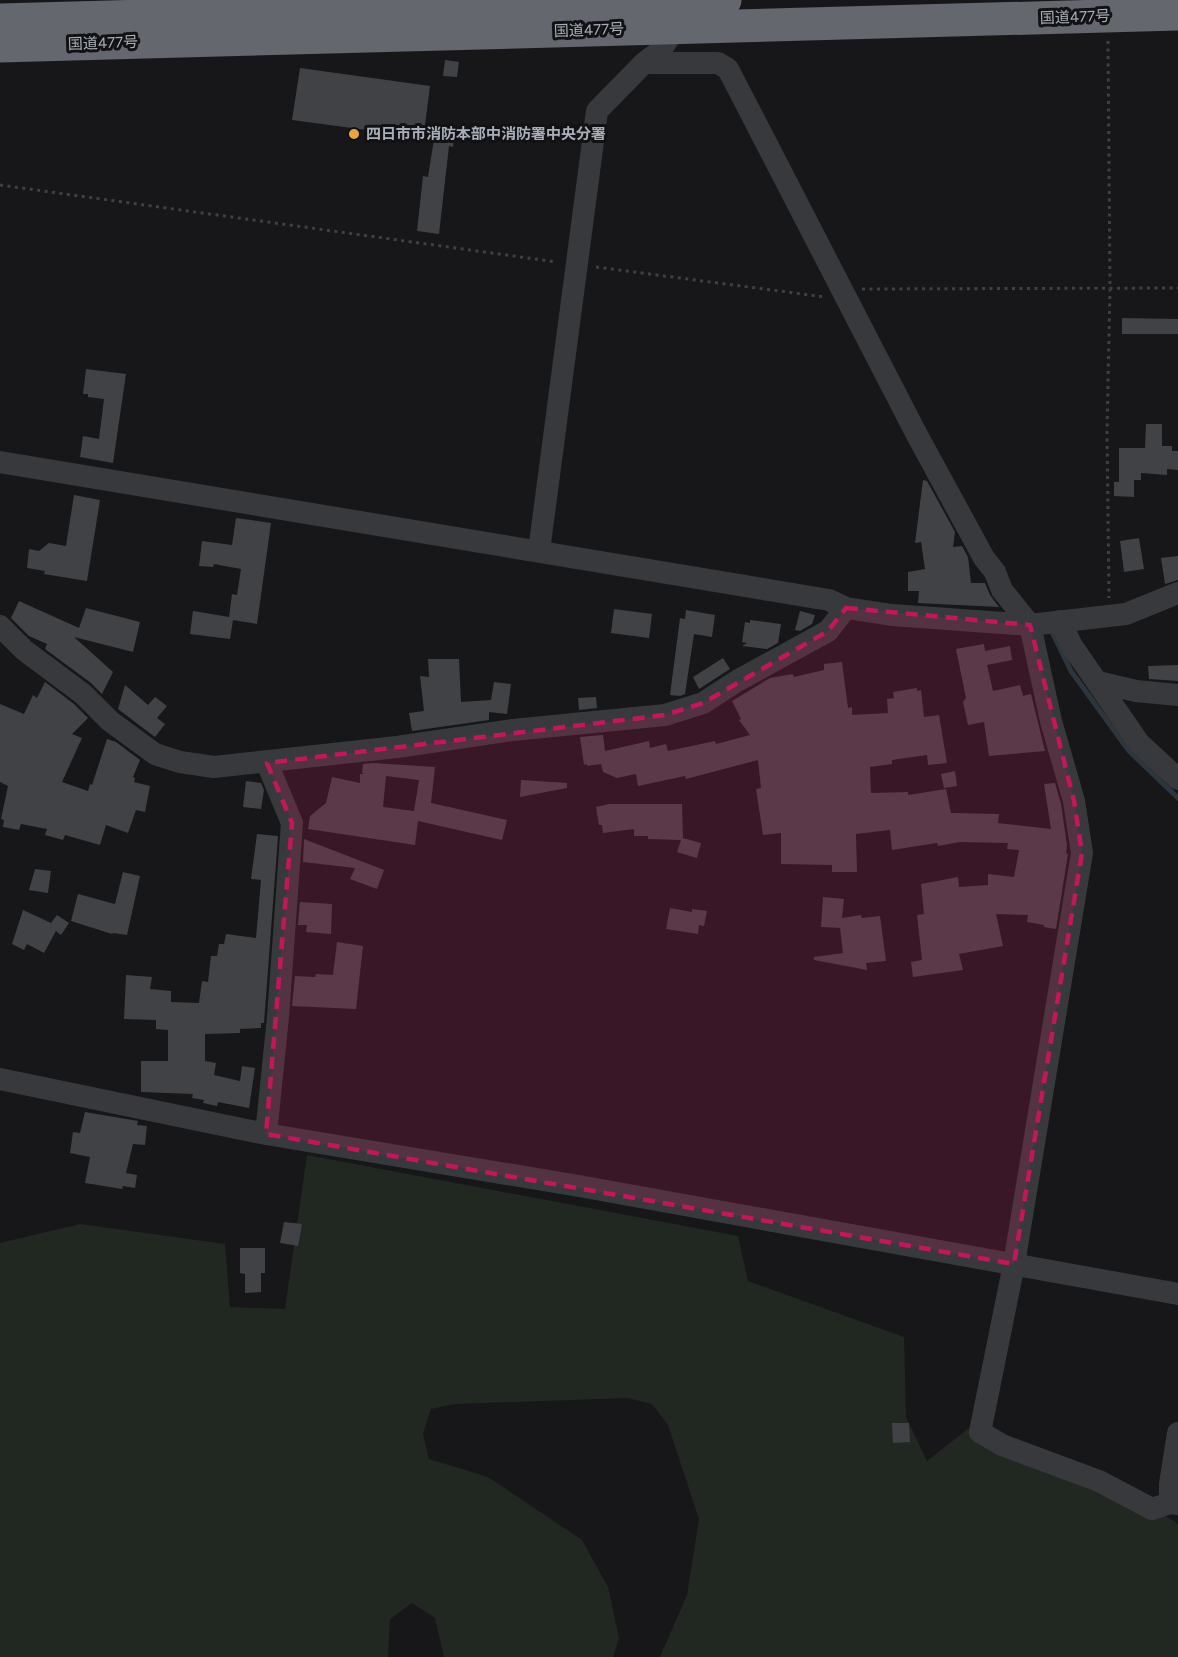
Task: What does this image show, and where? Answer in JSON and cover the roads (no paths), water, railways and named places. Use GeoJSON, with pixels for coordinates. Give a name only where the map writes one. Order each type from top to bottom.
{"type":"FeatureCollection","features":[{"type":"Feature","properties":{"kind":"highway","name":"国道477号"},"geometry":{"type":"LineString","coordinates":[[0,45],[685,9],[725,0]]}},
{"type":"Feature","properties":{"kind":"highway","name":"国道477号"},"geometry":{"type":"LineString","coordinates":[[0,20],[685,9],[1108,16],[1178,14]]}},
{"type":"Feature","properties":{"kind":"street"},"geometry":{"type":"LineString","coordinates":[[539,551],[597,111],[644,63],[661,50],[685,9]]}},
{"type":"Feature","properties":{"kind":"street"},"geometry":{"type":"LineString","coordinates":[[644,63],[718,63],[728,69],[984,558],[995,572],[1002,590],[1072,646],[1139,743],[1178,779]]}},
{"type":"Feature","properties":{"kind":"street"},"geometry":{"type":"LineString","coordinates":[[0,462],[829,600],[846,608],[892,615],[1046,623],[1109,618],[1126,614],[1178,593]]}},
{"type":"Feature","properties":{"kind":"street"},"geometry":{"type":"LineString","coordinates":[[0,626],[24,650],[84,694],[134,740],[163,758],[214,767],[397,747],[513,730],[665,715],[703,703],[737,681],[828,631],[846,608]]}},
{"type":"Feature","properties":{"kind":"street"},"geometry":{"type":"LineString","coordinates":[[1046,623],[1051,721],[1074,801],[1082,853],[1014,1264],[981,1432],[1002,1445],[1099,1481],[1152,1509],[1174,1504],[1170,1484],[1178,1433]]}},
{"type":"Feature","properties":{"kind":"street"},"geometry":{"type":"LineString","coordinates":[[1098,682],[1136,691],[1178,695]]}},
{"type":"Feature","properties":{"kind":"street"},"geometry":{"type":"LineString","coordinates":[[266,1134],[279,1006],[292,823],[267,763]]}},
{"type":"Feature","properties":{"kind":"street"},"geometry":{"type":"LineString","coordinates":[[0,1080],[266,1134],[579,1185],[1178,1294]]}},
{"type":"Feature","properties":{"kind":"waterway"},"geometry":{"type":"LineString","coordinates":[[1050,628],[1071,671],[1129,751],[1178,798]]}},
{"type":"Feature","properties":{"kind":"place","name":"四日市市消防本部中消防署中央分署"},"geometry":{"type":"Point","coordinates":[354,134]}}]}
